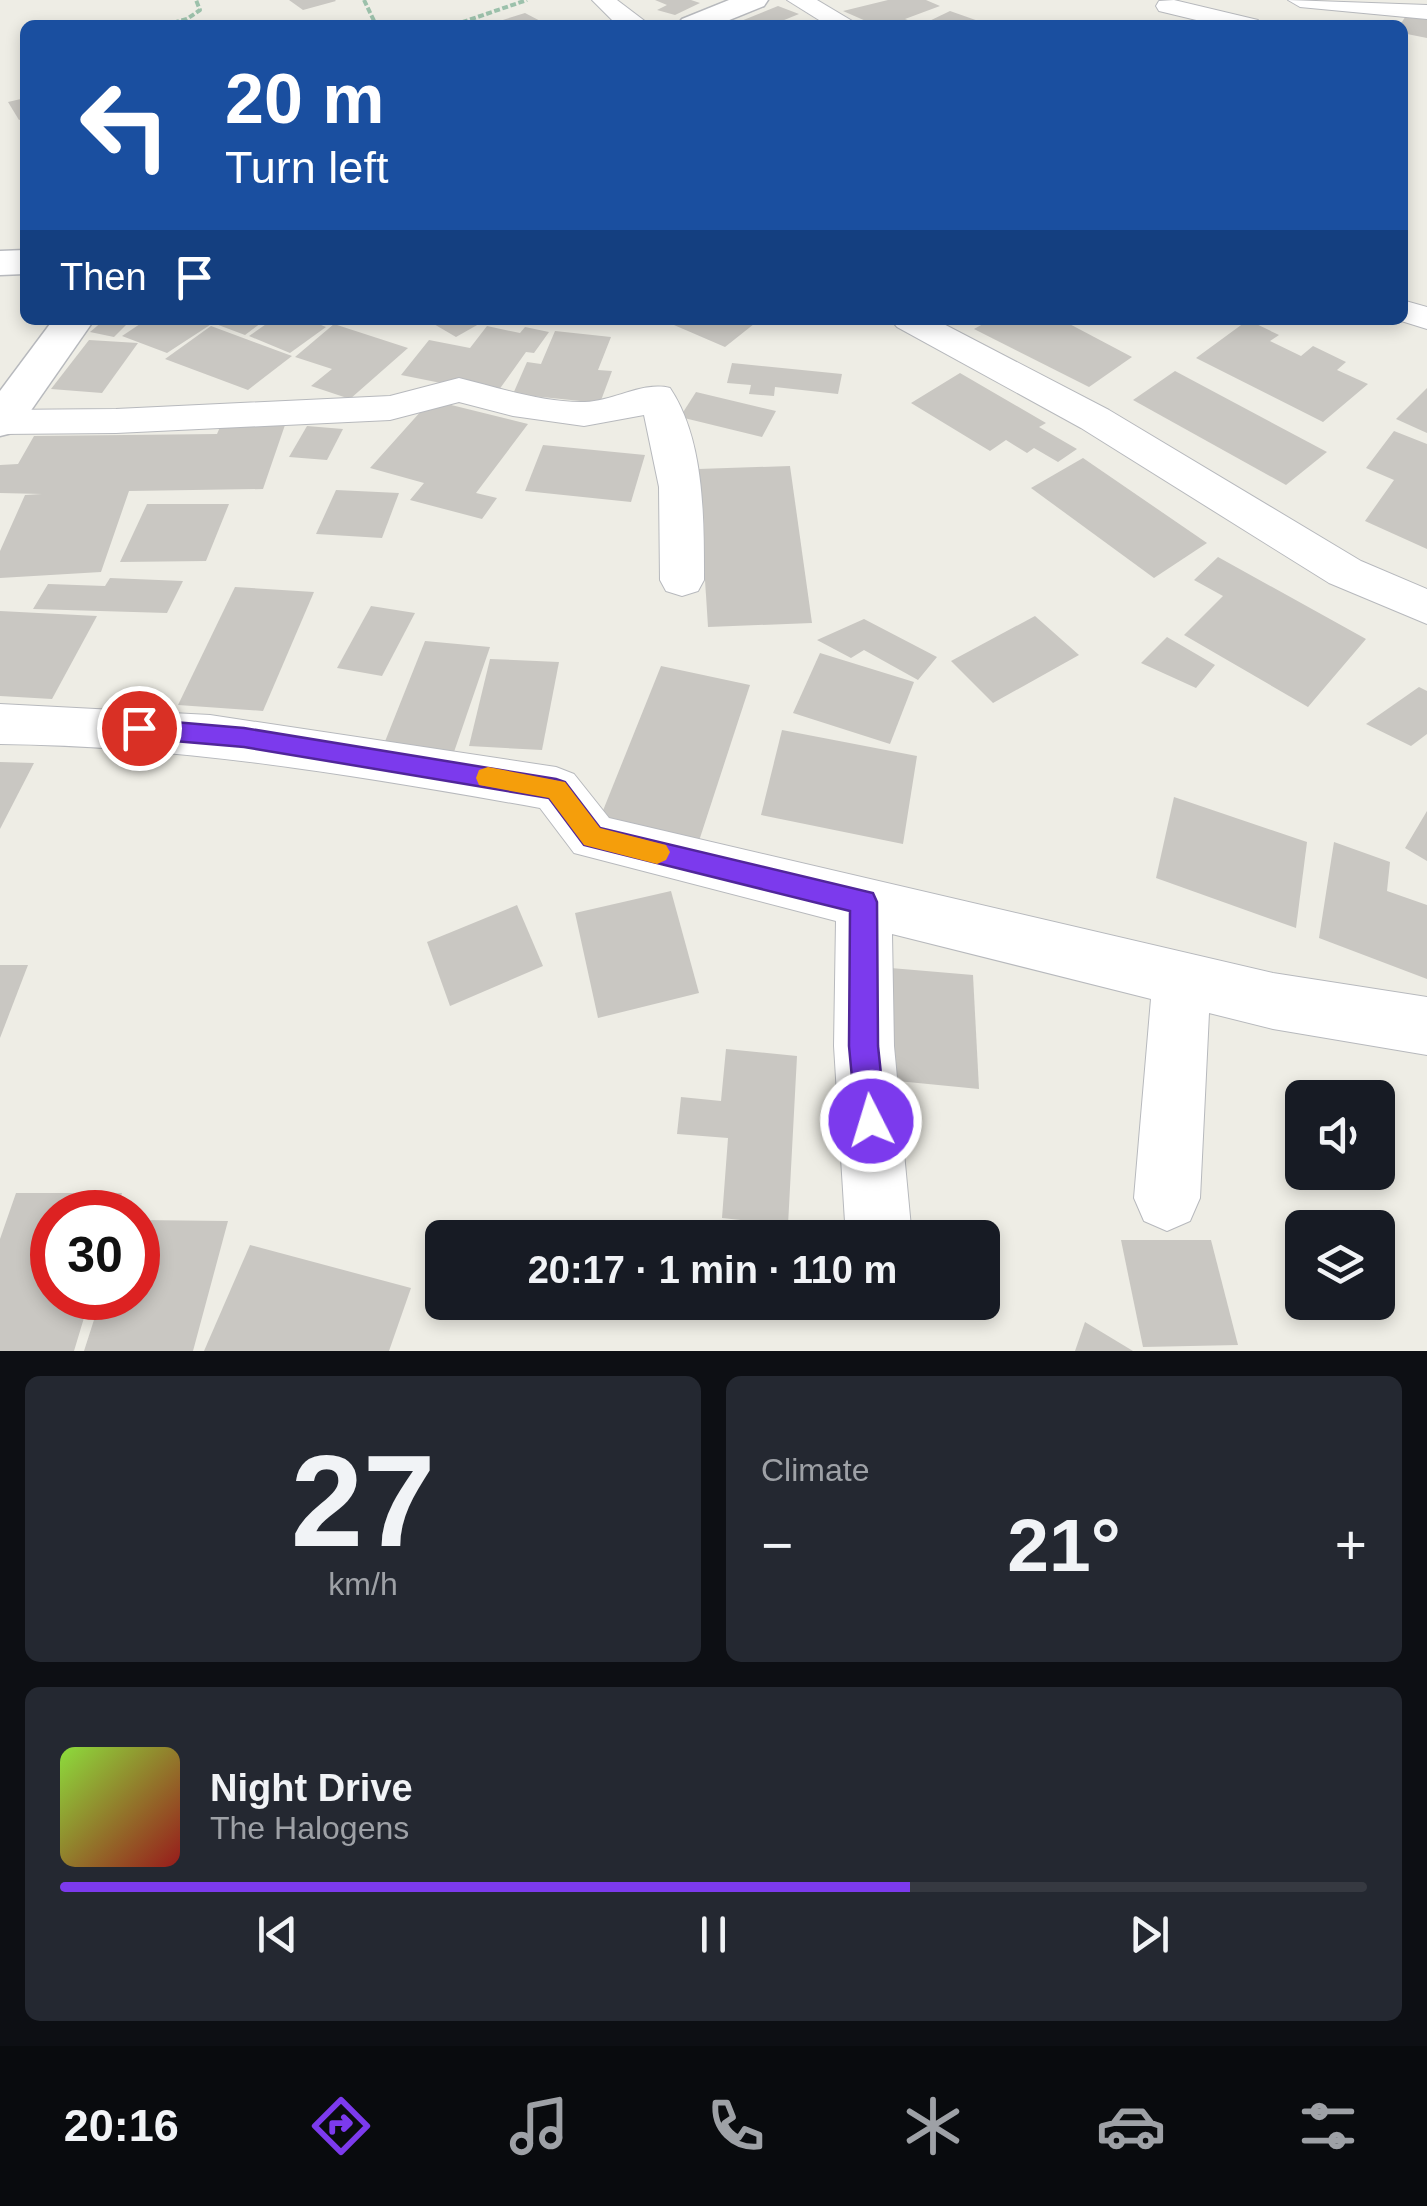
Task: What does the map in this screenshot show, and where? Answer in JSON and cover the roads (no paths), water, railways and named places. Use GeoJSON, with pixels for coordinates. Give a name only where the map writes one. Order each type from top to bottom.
{"type":"FeatureCollection","features":[{"type":"Feature","properties":{"kind":"street"},"geometry":{"type":"LineString","coordinates":[[604,0],[628,20]]}},
{"type":"Feature","properties":{"kind":"street"},"geometry":{"type":"LineString","coordinates":[[704,20],[754,0]]}},
{"type":"Feature","properties":{"kind":"street"},"geometry":{"type":"LineString","coordinates":[[798,0],[836,20]]}},
{"type":"Feature","properties":{"kind":"street"},"geometry":{"type":"LineString","coordinates":[[1300,0],[1427,12]]}},
{"type":"Feature","properties":{"kind":"street"},"geometry":{"type":"LineString","coordinates":[[1166,10],[1221,20]]}},
{"type":"Feature","properties":{"kind":"street"},"geometry":{"type":"LineString","coordinates":[[0,422],[70,325]]}},
{"type":"Feature","properties":{"kind":"street"},"geometry":{"type":"LineString","coordinates":[[918,325],[1095,420],[1345,572],[1427,608]]}},
{"type":"Feature","properties":{"kind":"street"},"geometry":{"type":"LineString","coordinates":[[0,422],[116,421],[390,408],[459,390],[584,414],[637,405],[657,396],[670,431],[684,506],[682,580]]}},
{"type":"Feature","properties":{"kind":"street"},"geometry":{"type":"LineString","coordinates":[[0,724],[69,722],[244,737],[556,789],[592,837],[1273,1001],[1427,1026]]}},
{"type":"Feature","properties":{"kind":"street"},"geometry":{"type":"LineString","coordinates":[[864,902],[864,1046],[878,1220]]}},
{"type":"Feature","properties":{"kind":"street"},"geometry":{"type":"LineString","coordinates":[[1167,1198],[1182,978]]}}]}
